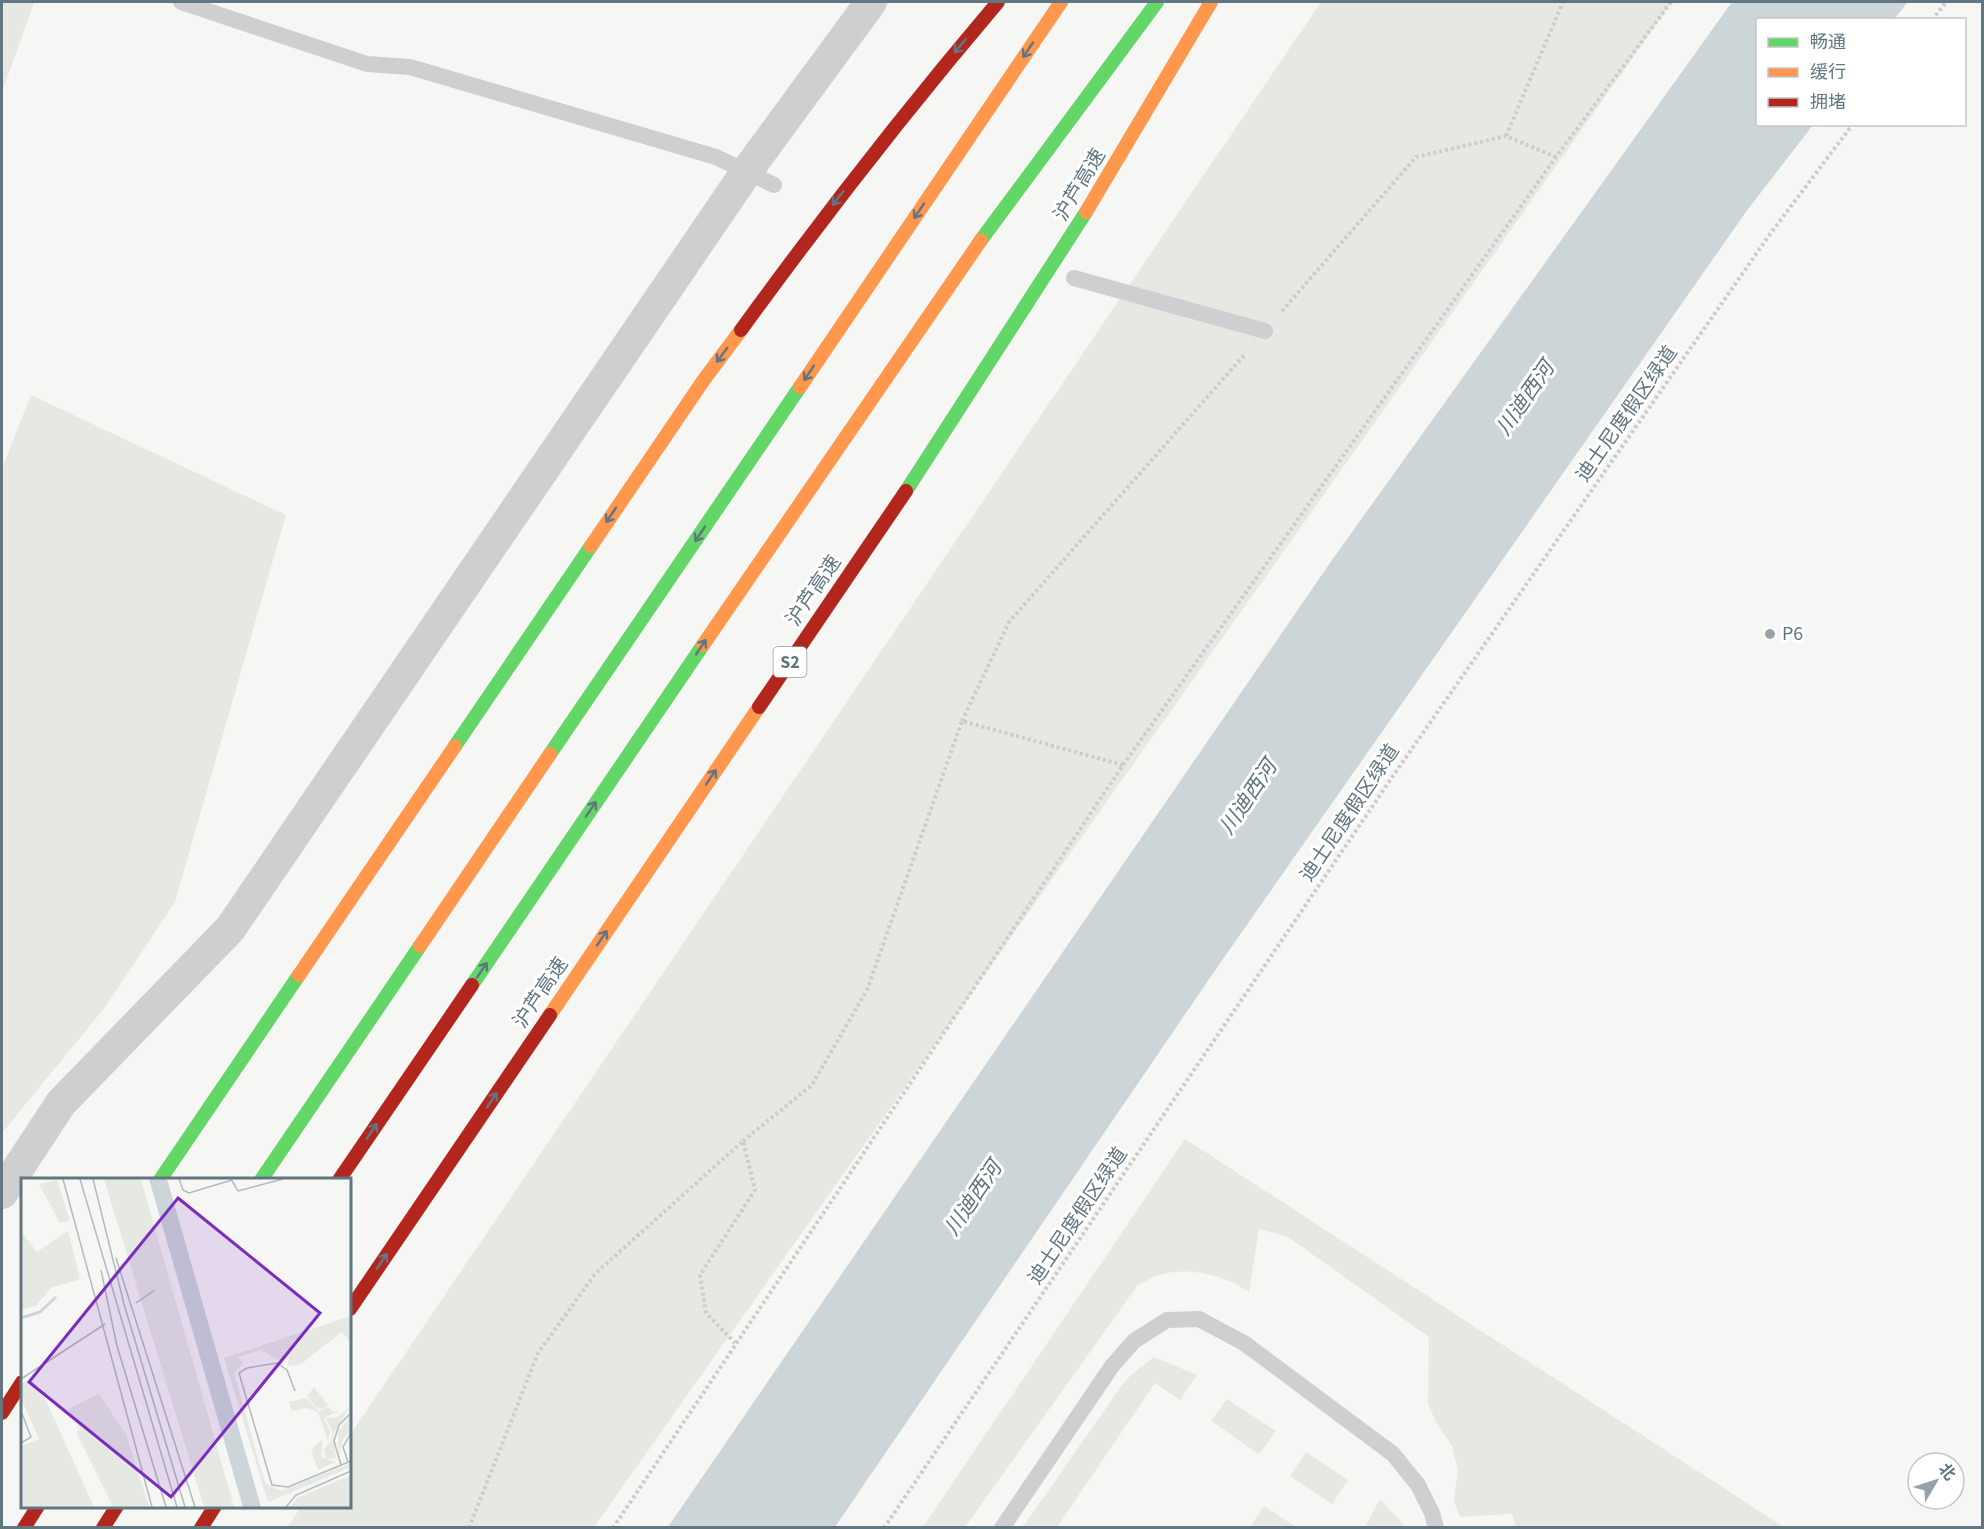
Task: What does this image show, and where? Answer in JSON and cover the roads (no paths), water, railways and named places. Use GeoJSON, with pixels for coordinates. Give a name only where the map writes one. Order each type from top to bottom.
{"type":"FeatureCollection","features":[{"type":"Feature","properties":{"kind":"highway"},"geometry":{"type":"LineString","coordinates":[[161,1178],[703,381],[821,220],[933,78],[998,2]]}},
{"type":"Feature","properties":{"kind":"highway"},"geometry":{"type":"LineString","coordinates":[[262,1178],[1061,2]]}},
{"type":"Feature","properties":{"kind":"highway"},"geometry":{"type":"LineString","coordinates":[[340,1178],[861,413],[1009,200],[1157,2]]}},
{"type":"Feature","properties":{"kind":"highway","name":"沪芦高速"},"geometry":{"type":"LineString","coordinates":[[351,1308],[903,495],[1101,189],[1211,2]]}},
{"type":"Feature","properties":{"kind":"highway"},"geometry":{"type":"LineString","coordinates":[[2,1413],[21,1384]]}},
{"type":"Feature","properties":{"kind":"highway"},"geometry":{"type":"LineString","coordinates":[[24,1527],[37,1508]]}},
{"type":"Feature","properties":{"kind":"highway"},"geometry":{"type":"LineString","coordinates":[[103,1527],[116,1508]]}},
{"type":"Feature","properties":{"kind":"highway"},"geometry":{"type":"LineString","coordinates":[[201,1527],[214,1508]]}},
{"type":"Feature","properties":{"kind":"street"},"geometry":{"type":"LineString","coordinates":[[2,1193],[61,1103],[230,929],[747,171],[871,2]]}},
{"type":"Feature","properties":{"kind":"lane"},"geometry":{"type":"LineString","coordinates":[[181,2],[367,64],[410,67],[716,157],[774,185]]}},
{"type":"Feature","properties":{"kind":"lane"},"geometry":{"type":"LineString","coordinates":[[1074,278],[1265,331]]}},
{"type":"Feature","properties":{"kind":"lane"},"geometry":{"type":"LineString","coordinates":[[1002,1527],[1112,1366],[1134,1341],[1167,1320],[1188,1319],[1199,1319],[1244,1344],[1393,1454],[1418,1485],[1432,1513],[1436,1527]]}},
{"type":"Feature","properties":{"kind":"water","name":"川迪西河"},"geometry":{"type":"Polygon","coordinates":[[[1732,2],[1908,2],[1895,18],[1756,18],[1756,126],[1812,126],[1748,209],[1216,969],[835,1527],[668,1527],[1332,560],[1732,2]]]}},
{"type":"Feature","properties":{"kind":"place","name":"P6"},"geometry":{"type":"Point","coordinates":[1770,634]}}]}
